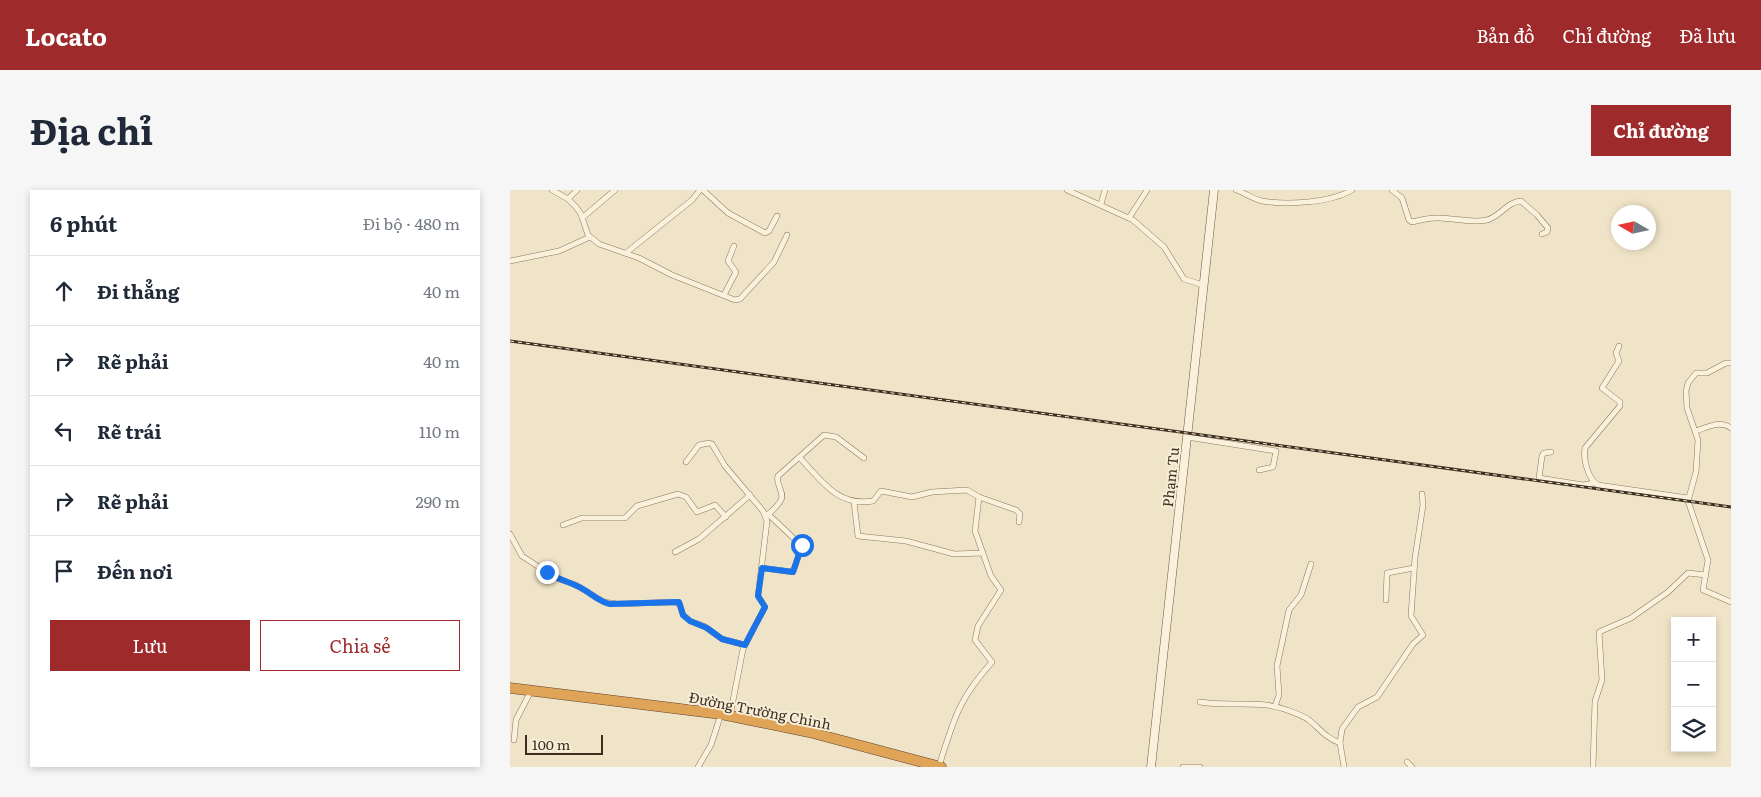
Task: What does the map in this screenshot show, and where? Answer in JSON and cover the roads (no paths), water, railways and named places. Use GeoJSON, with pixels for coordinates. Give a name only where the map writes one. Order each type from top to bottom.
{"type":"FeatureCollection","features":[{"type":"Feature","properties":{"kind":"highway","name":"Đường Trường Chinh"},"geometry":{"type":"LineString","coordinates":[[510,688],[725,715],[809,732],[940,767]]}},
{"type":"Feature","properties":{"kind":"street"},"geometry":{"type":"LineString","coordinates":[[552,190],[568,198],[582,218],[590,237],[609,249],[626,253],[735,300],[740,299],[774,262],[787,235]]}},
{"type":"Feature","properties":{"kind":"street"},"geometry":{"type":"LineString","coordinates":[[568,198],[577,190]]}},
{"type":"Feature","properties":{"kind":"street"},"geometry":{"type":"LineString","coordinates":[[582,218],[615,190]]}},
{"type":"Feature","properties":{"kind":"street"},"geometry":{"type":"LineString","coordinates":[[626,253],[702,190],[737,219],[766,233],[770,231],[777,216]]}},
{"type":"Feature","properties":{"kind":"street"},"geometry":{"type":"LineString","coordinates":[[1067,190],[1129,218],[1164,247],[1184,279],[1203,285]]}},
{"type":"Feature","properties":{"kind":"street"},"geometry":{"type":"LineString","coordinates":[[1101,204],[1105,190]]}},
{"type":"Feature","properties":{"kind":"street"},"geometry":{"type":"LineString","coordinates":[[1129,218],[1147,190]]}},
{"type":"Feature","properties":{"kind":"street","name":"Phạm Tu"},"geometry":{"type":"LineString","coordinates":[[1151,767],[1214,190]]}},
{"type":"Feature","properties":{"kind":"street"},"geometry":{"type":"LineString","coordinates":[[1236,190],[1261,201],[1300,202],[1333,198],[1352,190]]}},
{"type":"Feature","properties":{"kind":"street"},"geometry":{"type":"LineString","coordinates":[[1392,190],[1402,198],[1409,220],[1412,222],[1435,218],[1466,221],[1487,220],[1502,213],[1513,202],[1521,201],[1538,215],[1548,228],[1547,232],[1542,234]]}},
{"type":"Feature","properties":{"kind":"street"},"geometry":{"type":"LineString","coordinates":[[510,261],[560,251],[590,237]]}},
{"type":"Feature","properties":{"kind":"street"},"geometry":{"type":"LineString","coordinates":[[724,295],[736,272],[728,261],[734,246]]}},
{"type":"Feature","properties":{"kind":"street"},"geometry":{"type":"LineString","coordinates":[[1594,483],[1587,468],[1585,448],[1620,406],[1620,402],[1602,388],[1619,361],[1616,352],[1619,346]]}},
{"type":"Feature","properties":{"kind":"street"},"geometry":{"type":"LineString","coordinates":[[1731,363],[1726,363],[1707,373],[1696,373],[1688,383],[1687,408],[1696,431],[1696,472],[1688,498],[1689,508],[1708,560],[1703,590],[1731,602]]}},
{"type":"Feature","properties":{"kind":"street"},"geometry":{"type":"LineString","coordinates":[[1696,431],[1714,424],[1726,425],[1731,428]]}},
{"type":"Feature","properties":{"kind":"street"},"geometry":{"type":"LineString","coordinates":[[698,767],[725,715],[745,645],[765,607],[758,596],[767,515],[782,497],[777,483],[778,476],[824,436],[836,437],[864,458]]}},
{"type":"Feature","properties":{"kind":"street"},"geometry":{"type":"LineString","coordinates":[[1187,437],[1276,451],[1273,467],[1259,470]]}},
{"type":"Feature","properties":{"kind":"street"},"geometry":{"type":"LineString","coordinates":[[686,462],[699,445],[711,443],[725,466],[767,515],[802,546],[793,572],[762,568]]}},
{"type":"Feature","properties":{"kind":"street"},"geometry":{"type":"LineString","coordinates":[[1551,452],[1544,453],[1542,456],[1539,478],[1583,485],[1594,483],[1688,498]]}},
{"type":"Feature","properties":{"kind":"street"},"geometry":{"type":"LineString","coordinates":[[800,458],[837,496],[854,502],[873,501],[883,491],[912,497],[932,492],[962,489],[1016,510],[1020,514],[1019,522]]}},
{"type":"Feature","properties":{"kind":"street"},"geometry":{"type":"LineString","coordinates":[[563,525],[582,518],[625,518],[637,506],[678,494],[686,497],[697,512],[715,505],[726,517]]}},
{"type":"Feature","properties":{"kind":"street"},"geometry":{"type":"LineString","coordinates":[[1344,767],[1340,742],[1342,729],[1358,707],[1377,697],[1413,644],[1423,635],[1412,616],[1414,568],[1423,505],[1422,494]]}},
{"type":"Feature","properties":{"kind":"street"},"geometry":{"type":"LineString","coordinates":[[675,552],[699,540],[750,495]]}},
{"type":"Feature","properties":{"kind":"street"},"geometry":{"type":"LineString","coordinates":[[940,767],[958,708],[978,675],[992,662],[975,640],[978,626],[1001,590],[991,576],[975,531],[979,497]]}},
{"type":"Feature","properties":{"kind":"street"},"geometry":{"type":"LineString","coordinates":[[854,502],[858,536],[906,541],[954,554],[983,553]]}},
{"type":"Feature","properties":{"kind":"street"},"geometry":{"type":"LineString","coordinates":[[510,534],[522,556],[556,578],[576,585],[604,602],[617,604],[676,602],[680,605],[683,615],[690,621],[707,628],[722,639],[745,645]]}},
{"type":"Feature","properties":{"kind":"street"},"geometry":{"type":"LineString","coordinates":[[1275,706],[1279,695],[1277,666],[1289,610],[1301,595],[1311,564]]}},
{"type":"Feature","properties":{"kind":"street"},"geometry":{"type":"LineString","coordinates":[[1386,600],[1387,573],[1414,568]]}},
{"type":"Feature","properties":{"kind":"street"},"geometry":{"type":"LineString","coordinates":[[1592,767],[1595,701],[1602,680],[1599,632],[1631,618],[1668,592],[1688,573],[1706,576]]}},
{"type":"Feature","properties":{"kind":"street"},"geometry":{"type":"LineString","coordinates":[[514,740],[516,720],[531,691]]}},
{"type":"Feature","properties":{"kind":"street"},"geometry":{"type":"LineString","coordinates":[[1200,702],[1222,706],[1255,704],[1275,706],[1305,717],[1326,736],[1340,742]]}},
{"type":"Feature","properties":{"kind":"street"},"geometry":{"type":"LineString","coordinates":[[1406,762],[1412,767]]}},
{"type":"Feature","properties":{"kind":"street"},"geometry":{"type":"LineString","coordinates":[[1183,767],[1200,767]]}},
{"type":"Feature","properties":{"kind":"railway"},"geometry":{"type":"LineString","coordinates":[[510,341],[1731,507]]}}]}
